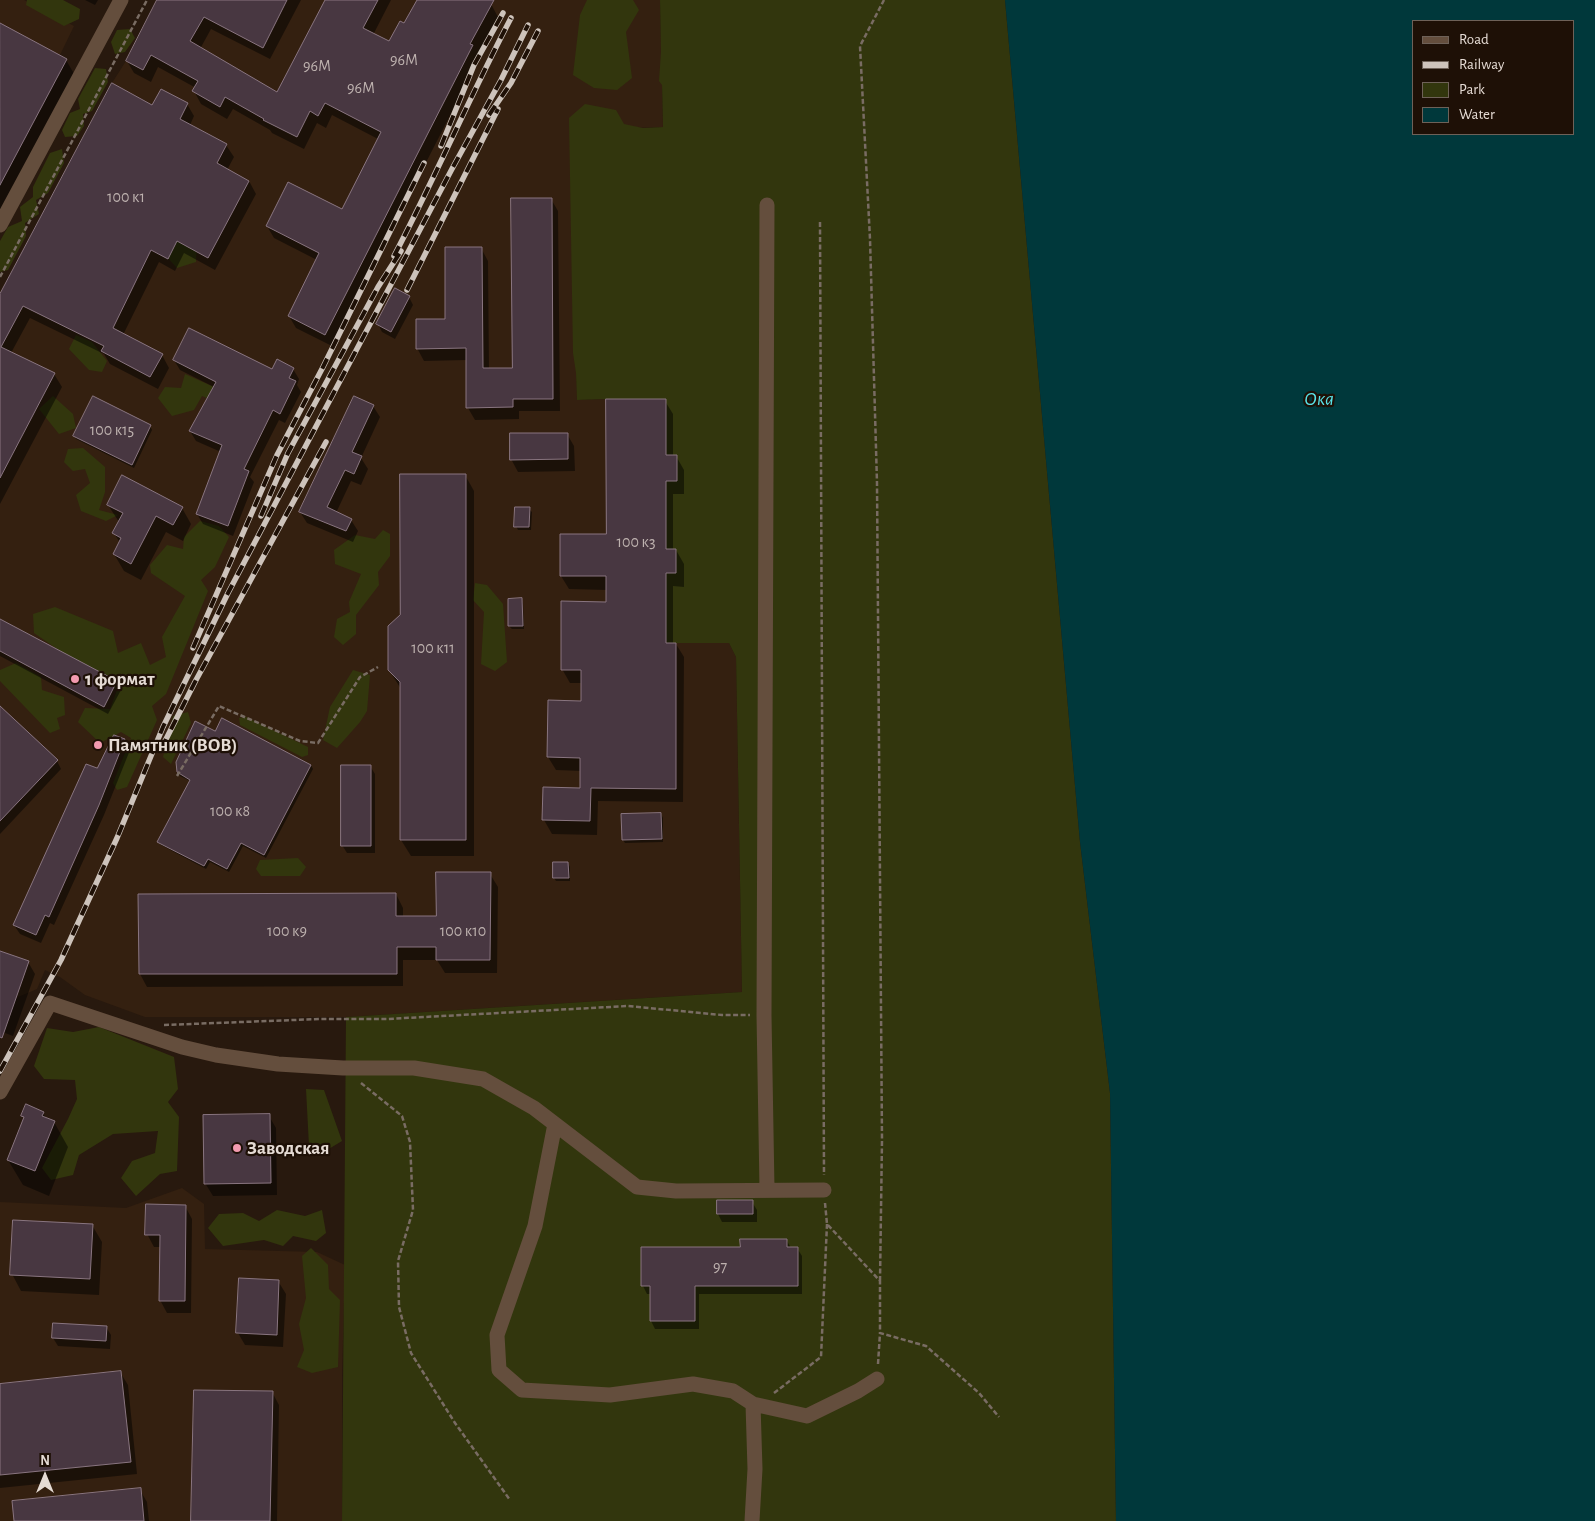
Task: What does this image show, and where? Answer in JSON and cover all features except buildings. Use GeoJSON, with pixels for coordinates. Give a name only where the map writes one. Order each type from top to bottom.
{"type":"FeatureCollection","features":[{"type":"Feature","properties":{"kind":"street"},"geometry":{"type":"LineString","coordinates":[[0,224],[121,0]]}},
{"type":"Feature","properties":{"kind":"street"},"geometry":{"type":"LineString","coordinates":[[767,205],[764,1015],[767,1189]]}},
{"type":"Feature","properties":{"kind":"street"},"geometry":{"type":"LineString","coordinates":[[0,1092],[50,1003],[182,1047],[216,1055],[278,1064],[343,1068],[414,1068],[483,1079],[534,1108],[637,1187],[676,1191],[824,1190]]}},
{"type":"Feature","properties":{"kind":"street"},"geometry":{"type":"LineString","coordinates":[[555,1124],[535,1226],[497,1335],[499,1370],[522,1390],[610,1395],[693,1384],[733,1391],[753,1404],[807,1416],[858,1391],[877,1378]]}},
{"type":"Feature","properties":{"kind":"street"},"geometry":{"type":"LineString","coordinates":[[752,1521],[755,1469],[753,1404]]}},
{"type":"Feature","properties":{"kind":"path"},"geometry":{"type":"LineString","coordinates":[[0,277],[147,0]]}},
{"type":"Feature","properties":{"kind":"path"},"geometry":{"type":"LineString","coordinates":[[877,1378],[880,1334],[882,1140],[877,482],[870,239],[860,46],[884,0]]}},
{"type":"Feature","properties":{"kind":"path"},"geometry":{"type":"LineString","coordinates":[[753,1404],[778,1391],[821,1357],[827,1224],[824,1190],[820,222]]}},
{"type":"Feature","properties":{"kind":"path"},"geometry":{"type":"LineString","coordinates":[[177,776],[219,706],[300,741],[318,743],[360,677],[378,667]]}},
{"type":"Feature","properties":{"kind":"path"},"geometry":{"type":"LineString","coordinates":[[158,1025],[320,1019],[387,1019],[628,1006],[722,1015],[764,1015]]}},
{"type":"Feature","properties":{"kind":"path"},"geometry":{"type":"LineString","coordinates":[[343,1068],[402,1116],[410,1142],[413,1210],[398,1261],[399,1307],[410,1353],[455,1423],[510,1500]]}},
{"type":"Feature","properties":{"kind":"path"},"geometry":{"type":"LineString","coordinates":[[827,1224],[880,1281]]}},
{"type":"Feature","properties":{"kind":"path"},"geometry":{"type":"LineString","coordinates":[[880,1334],[926,1346],[979,1393],[999,1417]]}},
{"type":"Feature","properties":{"kind":"shaded area"},"geometry":{"type":"Polygon","coordinates":[[[0,0],[24,0],[74,26],[60,55],[67,59],[0,185],[0,0]]]}},
{"type":"Feature","properties":{"kind":"shaded area"},"geometry":{"type":"Polygon","coordinates":[[[157,0],[660,0],[663,127],[574,130],[577,400],[606,399],[677,455],[677,481],[666,549],[676,549],[676,573],[666,574],[666,643],[729,643],[736,657],[742,992],[346,1017],[145,1017],[85,995],[60,977],[45,970],[37,989],[16,998],[0,1022],[0,294],[113,328],[151,250],[168,259],[227,144],[112,83],[126,61],[157,0]]]}},
{"type":"Feature","properties":{"kind":"shaded area"},"geometry":{"type":"Polygon","coordinates":[[[182,1188],[204,1204],[205,1249],[317,1252],[345,1265],[342,1376],[342,1521],[0,1521],[0,1202],[126,1208],[182,1188]]]}},
{"type":"Feature","properties":{"kind":"green space"},"geometry":{"type":"Polygon","coordinates":[[[27,0],[63,0],[80,9],[79,19],[64,26],[26,5],[27,0]]]}},
{"type":"Feature","properties":{"kind":"green space"},"geometry":{"type":"Polygon","coordinates":[[[587,0],[633,0],[639,10],[626,32],[632,78],[617,90],[594,88],[573,75],[580,15],[587,0]]]}},
{"type":"Feature","properties":{"kind":"green space"},"geometry":{"type":"Polygon","coordinates":[[[660,0],[1005,0],[1080,842],[1110,1093],[1116,1521],[342,1521],[346,1017],[742,992],[736,657],[729,643],[666,643],[666,573],[676,573],[676,549],[666,549],[666,481],[677,481],[677,456],[666,455],[606,399],[577,400],[573,353],[569,118],[585,104],[616,110],[624,124],[643,128],[663,127],[662,85],[659,81],[661,52],[660,0]]]}},
{"type":"Feature","properties":{"kind":"green space"},"geometry":{"type":"Polygon","coordinates":[[[130,29],[135,38],[125,52],[115,54],[111,42],[117,30],[130,29]]]}},
{"type":"Feature","properties":{"kind":"green space"},"geometry":{"type":"Polygon","coordinates":[[[95,68],[106,69],[108,82],[92,111],[83,114],[84,126],[77,136],[65,137],[62,130],[70,113],[80,109],[78,99],[95,68]]]}},
{"type":"Feature","properties":{"kind":"green space"},"geometry":{"type":"Polygon","coordinates":[[[62,149],[64,163],[48,193],[36,200],[39,214],[25,223],[26,236],[8,270],[0,272],[0,241],[8,227],[22,221],[20,207],[33,197],[33,187],[50,153],[62,149]]]}},
{"type":"Feature","properties":{"kind":"green space"},"geometry":{"type":"Polygon","coordinates":[[[169,240],[197,243],[196,262],[177,268],[165,255],[169,240]]]}},
{"type":"Feature","properties":{"kind":"green space"},"geometry":{"type":"Polygon","coordinates":[[[76,335],[92,342],[107,361],[102,372],[89,370],[69,349],[76,335]]]}},
{"type":"Feature","properties":{"kind":"green space"},"geometry":{"type":"Polygon","coordinates":[[[185,374],[241,399],[235,410],[202,396],[194,410],[172,416],[158,398],[165,387],[181,388],[185,374]]]}},
{"type":"Feature","properties":{"kind":"green space"},"geometry":{"type":"Polygon","coordinates":[[[53,396],[73,414],[76,428],[59,434],[39,409],[53,396]]]}},
{"type":"Feature","properties":{"kind":"green space"},"geometry":{"type":"Polygon","coordinates":[[[83,448],[105,467],[105,492],[99,510],[118,515],[106,521],[81,511],[76,495],[90,483],[85,469],[73,471],[64,462],[68,449],[83,448]]]}},
{"type":"Feature","properties":{"kind":"green space"},"geometry":{"type":"Polygon","coordinates":[[[200,521],[219,526],[229,537],[215,567],[201,580],[208,591],[166,694],[152,706],[157,720],[127,787],[117,790],[113,783],[131,738],[121,732],[100,743],[78,722],[85,708],[110,709],[117,690],[34,633],[33,614],[55,607],[113,631],[118,653],[141,643],[150,665],[166,657],[162,637],[185,596],[151,573],[150,565],[167,545],[183,549],[184,537],[200,521]]]}},
{"type":"Feature","properties":{"kind":"green space"},"geometry":{"type":"Polygon","coordinates":[[[383,530],[390,534],[390,556],[378,572],[379,585],[356,615],[356,634],[343,645],[334,637],[337,619],[350,612],[349,602],[361,574],[335,564],[334,550],[355,535],[375,539],[383,530]]]}},
{"type":"Feature","properties":{"kind":"green space"},"geometry":{"type":"Polygon","coordinates":[[[475,583],[487,585],[503,604],[507,662],[495,671],[481,664],[484,612],[473,600],[475,583]]]}},
{"type":"Feature","properties":{"kind":"green space"},"geometry":{"type":"Polygon","coordinates":[[[16,663],[41,677],[42,690],[64,697],[65,715],[57,718],[60,729],[50,733],[0,681],[0,670],[16,663]]]}},
{"type":"Feature","properties":{"kind":"green space"},"geometry":{"type":"Polygon","coordinates":[[[353,670],[370,675],[367,711],[337,748],[323,740],[330,707],[353,670]]]}},
{"type":"Feature","properties":{"kind":"green space"},"geometry":{"type":"Polygon","coordinates":[[[188,712],[191,723],[171,764],[163,757],[173,716],[188,712]]]}},
{"type":"Feature","properties":{"kind":"green space"},"geometry":{"type":"Polygon","coordinates":[[[246,717],[308,747],[308,755],[302,757],[240,725],[239,718],[246,717]]]}},
{"type":"Feature","properties":{"kind":"green space"},"geometry":{"type":"Polygon","coordinates":[[[298,858],[306,867],[300,876],[261,876],[256,869],[260,860],[298,858]]]}},
{"type":"Feature","properties":{"kind":"green space"},"geometry":{"type":"Polygon","coordinates":[[[99,1027],[174,1057],[178,1089],[168,1102],[179,1117],[177,1171],[160,1174],[136,1196],[121,1178],[132,1161],[155,1153],[158,1131],[113,1134],[79,1155],[73,1175],[51,1180],[42,1168],[77,1099],[75,1080],[44,1079],[34,1066],[47,1028],[73,1032],[99,1027]]]}},
{"type":"Feature","properties":{"kind":"green space"},"geometry":{"type":"Polygon","coordinates":[[[306,1089],[324,1090],[342,1141],[322,1153],[309,1146],[306,1089]]]}},
{"type":"Feature","properties":{"kind":"green space"},"geometry":{"type":"Polygon","coordinates":[[[277,1210],[305,1216],[322,1210],[326,1233],[316,1241],[293,1236],[283,1246],[264,1240],[223,1246],[208,1228],[219,1214],[243,1213],[259,1221],[277,1210]]]}},
{"type":"Feature","properties":{"kind":"green space"},"geometry":{"type":"Polygon","coordinates":[[[311,1248],[328,1265],[329,1289],[340,1300],[338,1367],[312,1373],[297,1367],[304,1350],[299,1324],[306,1298],[302,1256],[311,1248]]]}},
{"type":"Feature","properties":{"kind":"water","name":"Ока"},"geometry":{"type":"Polygon","coordinates":[[[1005,0],[1595,0],[1595,1521],[1116,1521],[1110,1093],[1080,842],[1005,0]]]}},
{"type":"Feature","properties":{"kind":"railway"},"geometry":{"type":"LineString","coordinates":[[441,146],[474,65],[503,13]]}},
{"type":"Feature","properties":{"kind":"railway"},"geometry":{"type":"LineString","coordinates":[[394,256],[511,18]]}},
{"type":"Feature","properties":{"kind":"railway"},"geometry":{"type":"LineString","coordinates":[[0,1071],[61,960],[117,838],[163,727],[228,593],[453,167],[501,80],[528,25]]}},
{"type":"Feature","properties":{"kind":"railway"},"geometry":{"type":"LineString","coordinates":[[489,115],[511,83],[538,31]]}},
{"type":"Feature","properties":{"kind":"railway"},"geometry":{"type":"LineString","coordinates":[[407,290],[498,109]]}},
{"type":"Feature","properties":{"kind":"railway"},"geometry":{"type":"LineString","coordinates":[[193,648],[277,455],[323,367],[424,163]]}},
{"type":"Feature","properties":{"kind":"railway"},"geometry":{"type":"LineString","coordinates":[[261,516],[288,453],[378,287],[401,251]]}},
{"type":"Feature","properties":{"kind":"railway"},"geometry":{"type":"LineString","coordinates":[[161,749],[196,680],[326,442]]}},
{"type":"Feature","properties":{"kind":"place","name":"1 формат"},"geometry":{"type":"Point","coordinates":[75,679]}},
{"type":"Feature","properties":{"kind":"place","name":"Памятник (ВОВ)"},"geometry":{"type":"Point","coordinates":[98,745]}},
{"type":"Feature","properties":{"kind":"place","name":"Заводская"},"geometry":{"type":"Point","coordinates":[237,1148]}}]}
